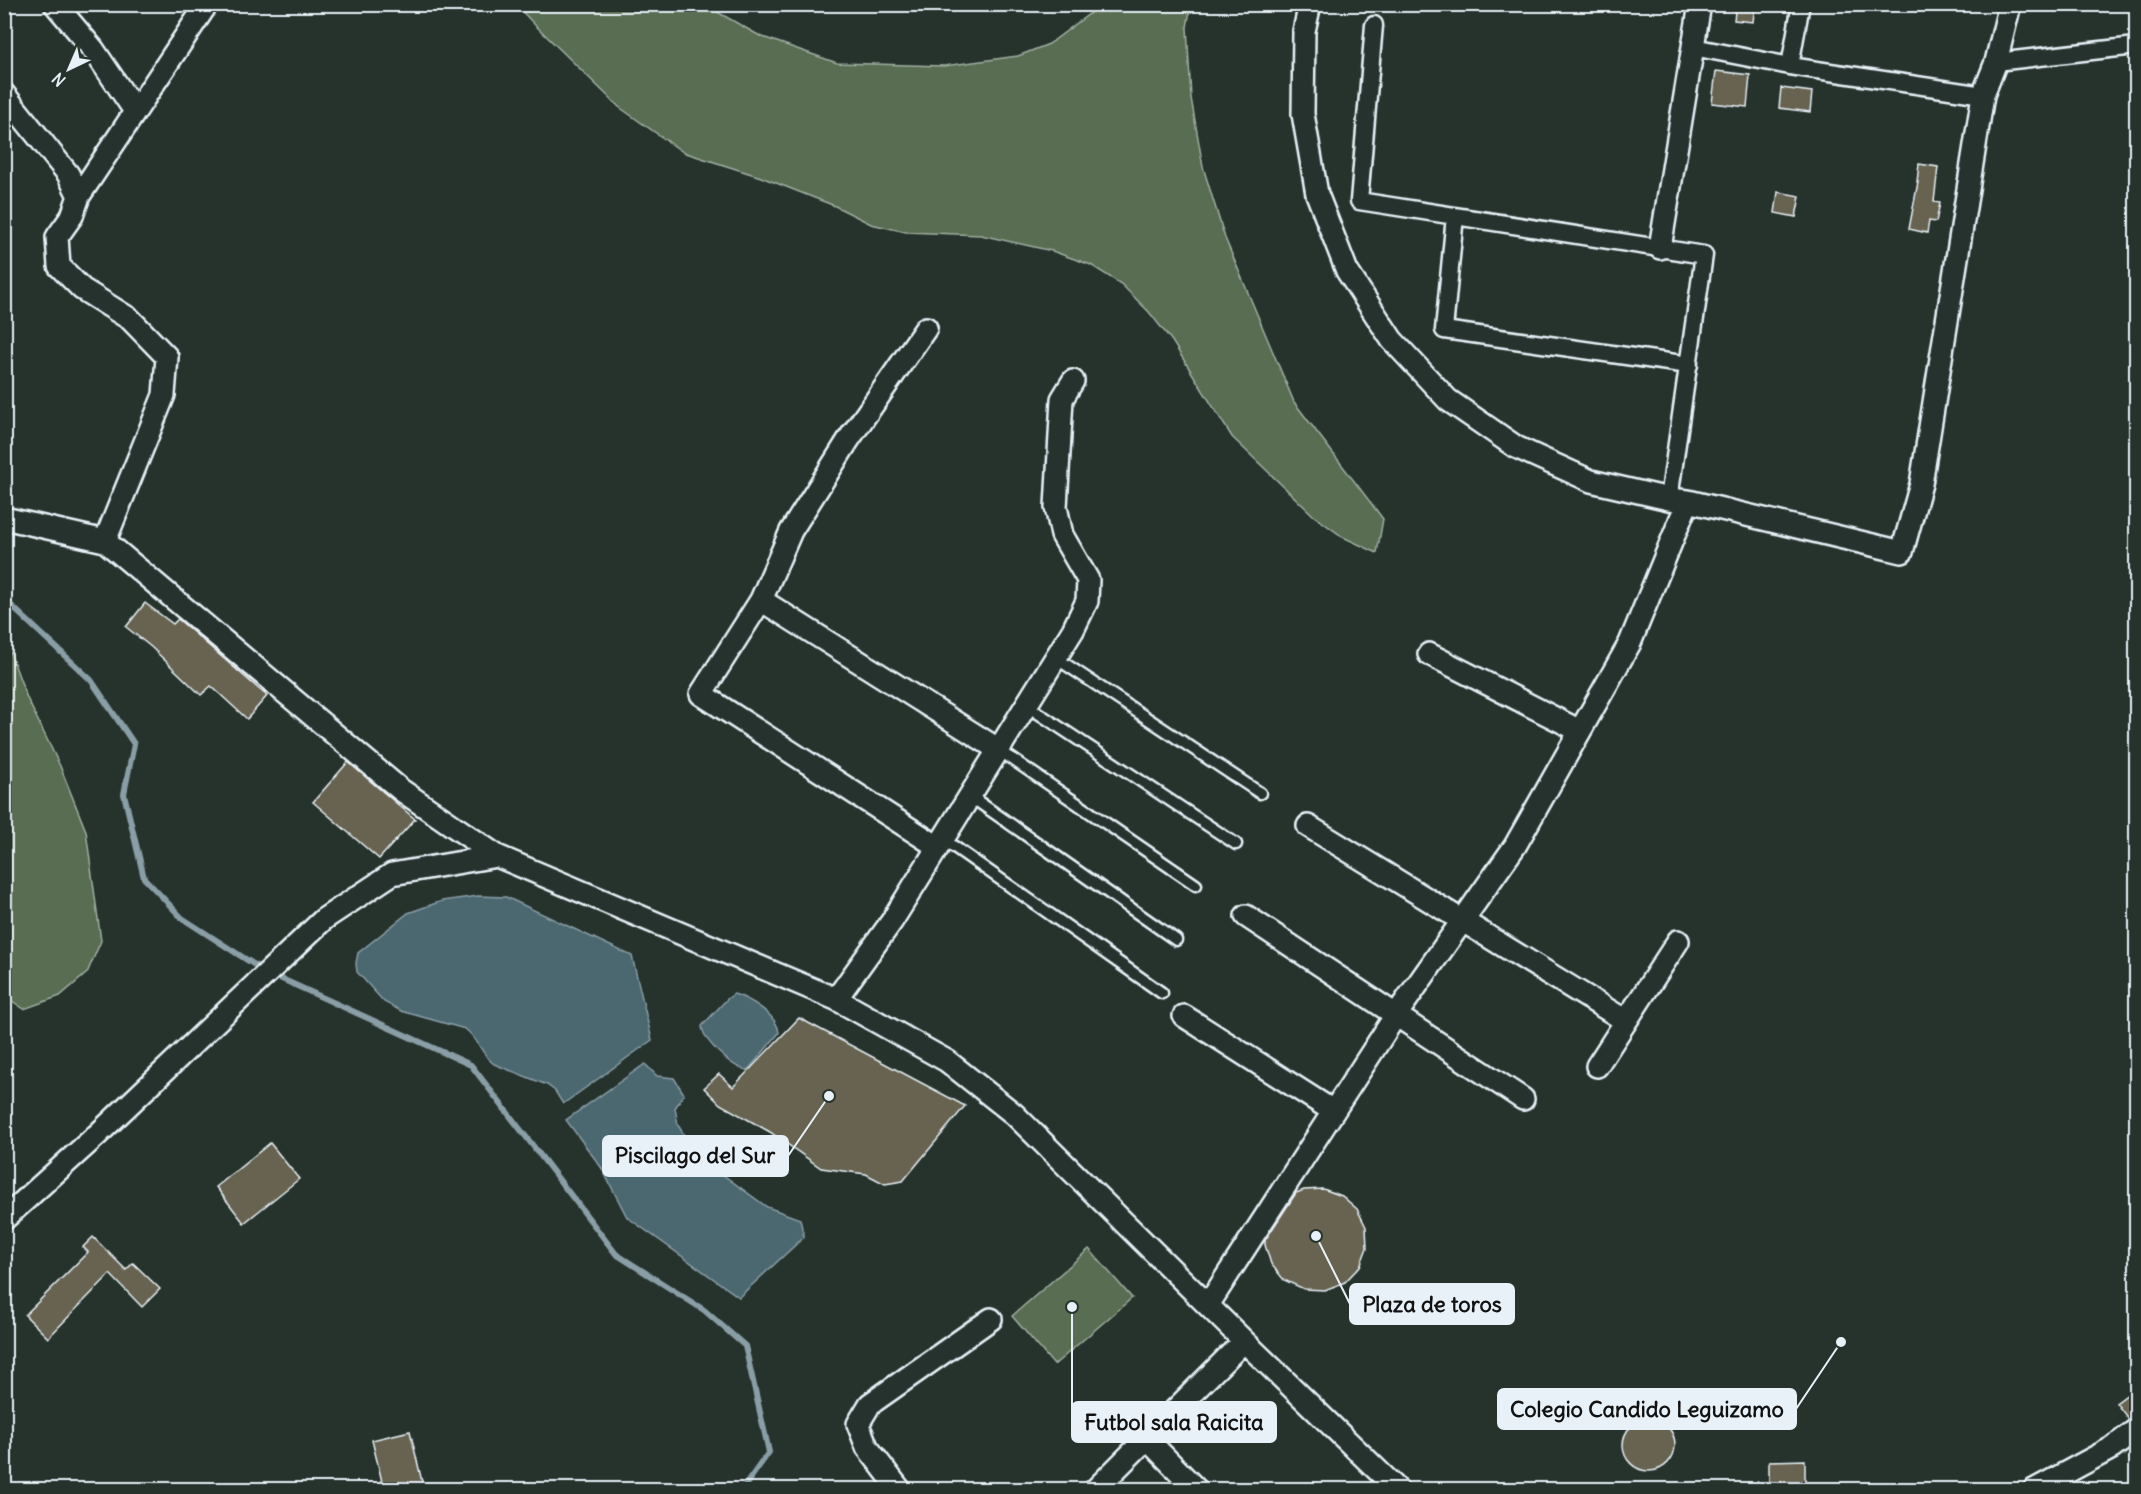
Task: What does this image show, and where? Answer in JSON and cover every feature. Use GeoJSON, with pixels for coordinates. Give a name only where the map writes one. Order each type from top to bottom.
{"type":"FeatureCollection","features":[{"type":"Feature","properties":{"kind":"street"},"geometry":{"type":"LineString","coordinates":[[55,4],[93,50],[135,111]]}},
{"type":"Feature","properties":{"kind":"street"},"geometry":{"type":"LineString","coordinates":[[105,541],[164,395],[167,357],[130,319],[82,290],[59,266],[57,237],[72,216],[79,196],[207,4]]}},
{"type":"Feature","properties":{"kind":"street"},"geometry":{"type":"LineString","coordinates":[[1310,4],[1304,32],[1303,114],[1317,194],[1347,271],[1392,340],[1448,400],[1516,447],[1591,481],[1902,552],[1921,484],[1983,95],[1996,62],[2010,4]]}},
{"type":"Feature","properties":{"kind":"street"},"geometry":{"type":"LineString","coordinates":[[1660,248],[1700,4]]}},
{"type":"Feature","properties":{"kind":"street"},"geometry":{"type":"LineString","coordinates":[[1790,66],[1801,4]]}},
{"type":"Feature","properties":{"kind":"street"},"geometry":{"type":"LineString","coordinates":[[1208,1305],[1396,1015],[1515,846],[1630,643],[1678,500],[1689,364],[1704,255],[1359,201],[1374,25]]}},
{"type":"Feature","properties":{"kind":"street"},"geometry":{"type":"LineString","coordinates":[[1996,62],[2136,46]]}},
{"type":"Feature","properties":{"kind":"street"},"geometry":{"type":"LineString","coordinates":[[1693,47],[1790,66],[1983,95]]}},
{"type":"Feature","properties":{"kind":"street"},"geometry":{"type":"LineString","coordinates":[[4,94],[68,174],[79,196]]}},
{"type":"Feature","properties":{"kind":"street"},"geometry":{"type":"LineString","coordinates":[[1455,216],[1444,330],[1689,364]]}},
{"type":"Feature","properties":{"kind":"street"},"geometry":{"type":"LineString","coordinates":[[926,328],[849,440],[791,531],[761,600],[701,694],[941,843]]}},
{"type":"Feature","properties":{"kind":"street"},"geometry":{"type":"LineString","coordinates":[[836,999],[892,921],[1056,658],[1087,601],[1088,580],[1062,535],[1056,507],[1062,399],[1073,381]]}},
{"type":"Feature","properties":{"kind":"street"},"geometry":{"type":"LineString","coordinates":[[4,518],[105,541],[401,790],[497,856],[836,999],[948,1061],[1014,1114],[1398,1490]]}},
{"type":"Feature","properties":{"kind":"street"},"geometry":{"type":"LineString","coordinates":[[761,600],[999,750]]}},
{"type":"Feature","properties":{"kind":"street"},"geometry":{"type":"LineString","coordinates":[[1429,654],[1580,731]]}},
{"type":"Feature","properties":{"kind":"street"},"geometry":{"type":"LineString","coordinates":[[1308,826],[1626,1021]]}},
{"type":"Feature","properties":{"kind":"street"},"geometry":{"type":"LineString","coordinates":[[4,1219],[97,1136],[324,919],[392,874],[497,856]]}},
{"type":"Feature","properties":{"kind":"street"},"geometry":{"type":"LineString","coordinates":[[1246,916],[1523,1099]]}},
{"type":"Feature","properties":{"kind":"street"},"geometry":{"type":"LineString","coordinates":[[1597,1066],[1678,940]]}},
{"type":"Feature","properties":{"kind":"street"},"geometry":{"type":"LineString","coordinates":[[1184,1016],[1333,1111]]}},
{"type":"Feature","properties":{"kind":"street"},"geometry":{"type":"LineString","coordinates":[[900,1490],[867,1447],[858,1424],[870,1404],[991,1319]]}},
{"type":"Feature","properties":{"kind":"street"},"geometry":{"type":"LineString","coordinates":[[1095,1490],[1244,1341]]}},
{"type":"Feature","properties":{"kind":"street"},"geometry":{"type":"LineString","coordinates":[[2034,1490],[2112,1448],[2136,1430]]}},
{"type":"Feature","properties":{"kind":"street"},"geometry":{"type":"LineString","coordinates":[[1147,1439],[1197,1490]]}},
{"type":"Feature","properties":{"kind":"lane"},"geometry":{"type":"LineString","coordinates":[[1056,658],[1260,794]]}},
{"type":"Feature","properties":{"kind":"lane"},"geometry":{"type":"LineString","coordinates":[[1026,705],[1236,844]]}},
{"type":"Feature","properties":{"kind":"lane"},"geometry":{"type":"LineString","coordinates":[[999,750],[1196,885]]}},
{"type":"Feature","properties":{"kind":"lane"},"geometry":{"type":"LineString","coordinates":[[970,796],[1176,940]]}},
{"type":"Feature","properties":{"kind":"lane"},"geometry":{"type":"LineString","coordinates":[[941,843],[1162,993]]}},
{"type":"Feature","properties":{"kind":"green space"},"geometry":{"type":"Polygon","coordinates":[[[516,5],[705,5],[760,36],[837,63],[944,66],[1018,56],[1049,44],[1101,5],[1191,5],[1187,27],[1191,98],[1203,167],[1225,238],[1294,402],[1383,519],[1377,553],[1343,537],[1314,516],[1232,437],[1172,341],[1149,312],[1121,284],[1091,265],[1052,251],[981,235],[906,232],[871,224],[835,206],[761,177],[683,152],[619,107],[516,5]]]}},
{"type":"Feature","properties":{"kind":"green space"},"geometry":{"type":"Polygon","coordinates":[[[5,639],[27,698],[60,766],[86,831],[101,941],[87,973],[60,996],[24,1009],[5,996],[5,639]]]}},
{"type":"Feature","properties":{"kind":"green space"},"geometry":{"type":"Polygon","coordinates":[[[1089,1249],[1132,1298],[1054,1365],[1012,1316],[1089,1249]]]}},
{"type":"Feature","properties":{"kind":"water"},"geometry":{"type":"Polygon","coordinates":[[[478,896],[506,897],[632,956],[652,1040],[563,1104],[555,1091],[547,1085],[494,1064],[465,1029],[401,1011],[384,1002],[357,972],[358,953],[408,913],[442,901],[478,896]]]}},
{"type":"Feature","properties":{"kind":"water"},"geometry":{"type":"Polygon","coordinates":[[[734,994],[769,1014],[779,1033],[748,1070],[727,1060],[713,1046],[702,1026],[734,994]]]}},
{"type":"Feature","properties":{"kind":"water"},"geometry":{"type":"Polygon","coordinates":[[[645,1064],[657,1076],[674,1078],[684,1094],[675,1108],[678,1125],[696,1155],[767,1207],[800,1219],[804,1237],[739,1297],[627,1217],[601,1167],[566,1120],[645,1064]]]}},
{"type":"Feature","properties":{"kind":"building"},"geometry":{"type":"Polygon","coordinates":[[[1736,4],[1755,4],[1753,22],[1734,20],[1736,4]]]}},
{"type":"Feature","properties":{"kind":"building"},"geometry":{"type":"Polygon","coordinates":[[[1716,71],[1750,75],[1747,107],[1712,103],[1716,71]]]}},
{"type":"Feature","properties":{"kind":"building"},"geometry":{"type":"Polygon","coordinates":[[[1781,88],[1812,92],[1810,112],[1779,108],[1781,88]]]}},
{"type":"Feature","properties":{"kind":"building"},"geometry":{"type":"Polygon","coordinates":[[[1919,164],[1938,167],[1934,202],[1940,203],[1936,222],[1929,221],[1927,233],[1909,229],[1919,164]]]}},
{"type":"Feature","properties":{"kind":"building"},"geometry":{"type":"Polygon","coordinates":[[[1778,192],[1800,196],[1796,217],[1775,213],[1778,192]]]}},
{"type":"Feature","properties":{"kind":"building"},"geometry":{"type":"Polygon","coordinates":[[[145,603],[173,624],[178,619],[267,696],[247,719],[211,686],[201,695],[151,647],[126,627],[145,603]]]}},
{"type":"Feature","properties":{"kind":"building"},"geometry":{"type":"Polygon","coordinates":[[[348,762],[415,819],[379,859],[313,802],[348,762]]]}},
{"type":"Feature","properties":{"kind":"building"},"geometry":{"type":"Polygon","coordinates":[[[799,1018],[965,1106],[903,1181],[885,1184],[866,1174],[821,1168],[770,1132],[720,1104],[704,1088],[719,1074],[733,1087],[799,1018]]]}},
{"type":"Feature","properties":{"kind":"building"},"geometry":{"type":"Polygon","coordinates":[[[270,1143],[299,1179],[244,1223],[216,1187],[270,1143]]]}},
{"type":"Feature","properties":{"kind":"building"},"geometry":{"type":"Polygon","coordinates":[[[1323,1189],[1342,1196],[1357,1209],[1366,1227],[1367,1248],[1360,1266],[1345,1282],[1325,1290],[1304,1289],[1284,1280],[1271,1264],[1265,1240],[1296,1193],[1323,1189]]]}},
{"type":"Feature","properties":{"kind":"building"},"geometry":{"type":"Polygon","coordinates":[[[93,1237],[126,1270],[133,1263],[160,1289],[142,1307],[110,1274],[48,1338],[25,1315],[88,1252],[83,1247],[93,1237]]]}},
{"type":"Feature","properties":{"kind":"building"},"geometry":{"type":"Polygon","coordinates":[[[2136,1388],[2136,1418],[2129,1420],[2116,1403],[2136,1388]]]}},
{"type":"Feature","properties":{"kind":"building"},"geometry":{"type":"Polygon","coordinates":[[[1644,1419],[1654,1419],[1668,1426],[1675,1445],[1668,1464],[1654,1471],[1644,1471],[1634,1467],[1627,1460],[1623,1450],[1623,1440],[1627,1430],[1634,1423],[1644,1419]]]}},
{"type":"Feature","properties":{"kind":"building"},"geometry":{"type":"Polygon","coordinates":[[[410,1431],[424,1490],[384,1490],[372,1440],[410,1431]]]}},
{"type":"Feature","properties":{"kind":"building"},"geometry":{"type":"Polygon","coordinates":[[[1805,1460],[1805,1487],[1769,1487],[1769,1461],[1805,1460]]]}},
{"type":"Feature","properties":{"kind":"waterway"},"geometry":{"type":"LineString","coordinates":[[4,599],[91,680],[134,744],[124,794],[144,878],[182,918],[264,971]]}},
{"type":"Feature","properties":{"kind":"waterway"},"geometry":{"type":"LineString","coordinates":[[273,975],[471,1065],[616,1254],[704,1310],[745,1346],[769,1452],[742,1490]]}},
{"type":"Feature","properties":{"kind":"place","name":"Piscilago del Sur"},"geometry":{"type":"Point","coordinates":[829,1096]}},
{"type":"Feature","properties":{"kind":"place","name":"Plaza de toros"},"geometry":{"type":"Point","coordinates":[1316,1236]}},
{"type":"Feature","properties":{"kind":"place","name":"Futbol sala Raicita"},"geometry":{"type":"Point","coordinates":[1072,1307]}},
{"type":"Feature","properties":{"kind":"place","name":"Colegio Candido Leguizamo"},"geometry":{"type":"Point","coordinates":[1841,1342]}}]}
